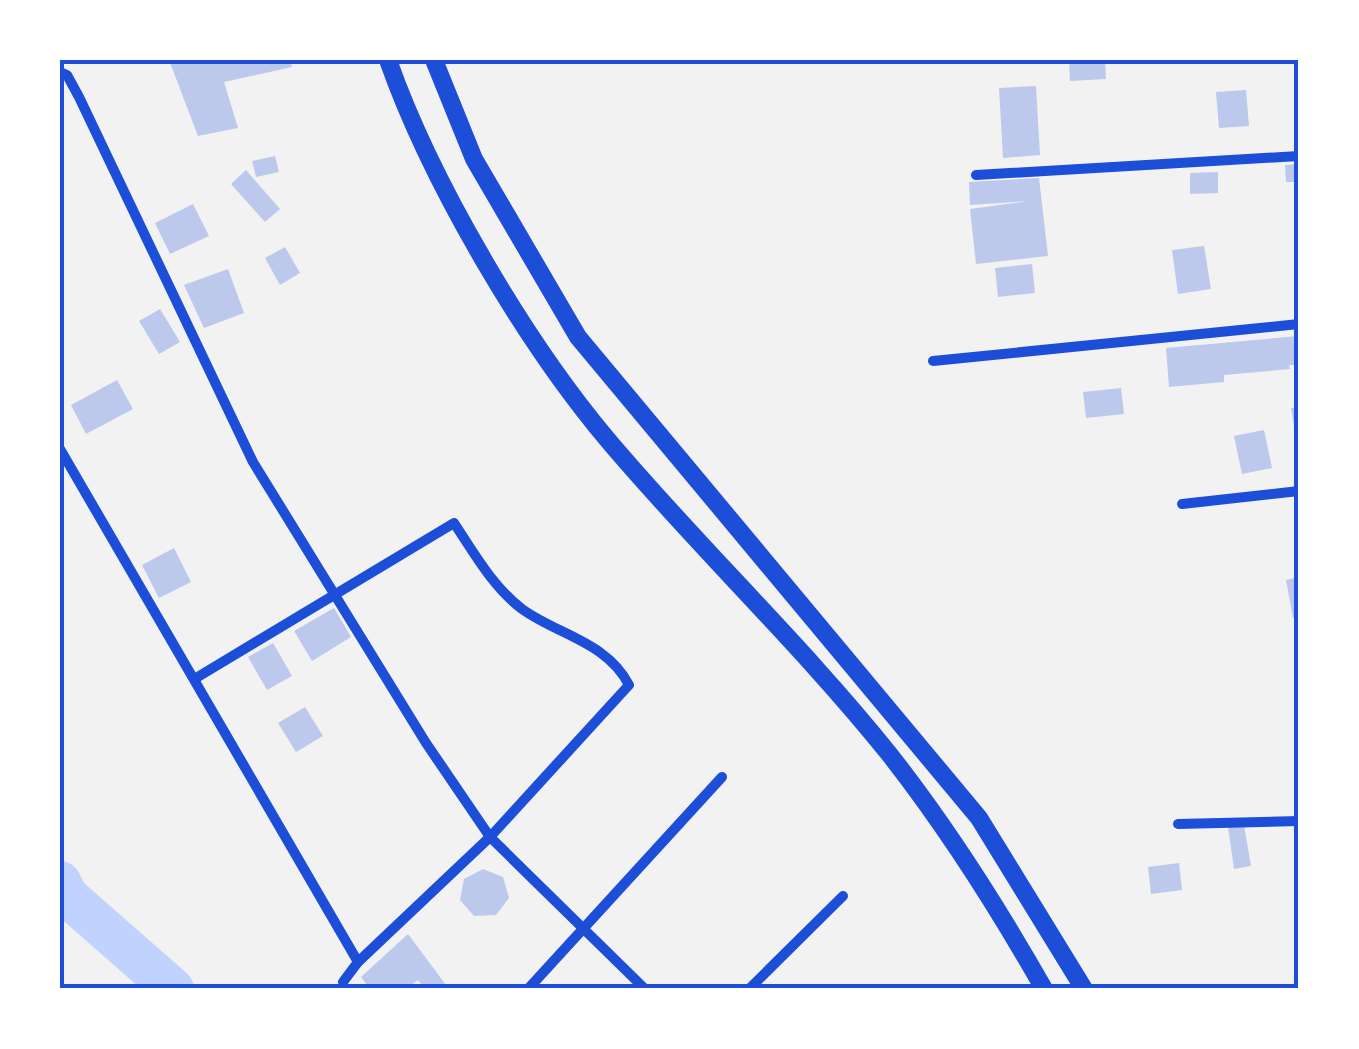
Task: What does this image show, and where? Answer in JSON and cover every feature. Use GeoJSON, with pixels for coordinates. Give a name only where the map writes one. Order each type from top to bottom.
{"type":"FeatureCollection","features":[{"type":"Feature","properties":{"kind":"highway"},"geometry":{"type":"LineString","coordinates":[[388,60],[437,168],[491,268],[549,360],[607,438],[889,754],[958,848],[1044,989]]}},
{"type":"Feature","properties":{"kind":"highway"},"geometry":{"type":"LineString","coordinates":[[434,60],[474,159],[578,338],[979,818],[1084,989]]}},
{"type":"Feature","properties":{"kind":"street"},"geometry":{"type":"LineString","coordinates":[[60,72],[67,75],[78,97],[252,462],[426,743],[490,837],[645,989]]}},
{"type":"Feature","properties":{"kind":"street"},"geometry":{"type":"LineString","coordinates":[[976,175],[1299,156]]}},
{"type":"Feature","properties":{"kind":"street"},"geometry":{"type":"LineString","coordinates":[[933,360],[1299,324]]}},
{"type":"Feature","properties":{"kind":"street"},"geometry":{"type":"LineString","coordinates":[[60,450],[358,962]]}},
{"type":"Feature","properties":{"kind":"street"},"geometry":{"type":"LineString","coordinates":[[1182,504],[1299,491]]}},
{"type":"Feature","properties":{"kind":"street"},"geometry":{"type":"LineString","coordinates":[[196,678],[454,523],[488,574],[522,609],[620,666],[630,684],[490,837],[358,962],[343,982]]}},
{"type":"Feature","properties":{"kind":"street"},"geometry":{"type":"LineString","coordinates":[[528,989],[722,777]]}},
{"type":"Feature","properties":{"kind":"street"},"geometry":{"type":"LineString","coordinates":[[1178,824],[1299,821]]}},
{"type":"Feature","properties":{"kind":"street"},"geometry":{"type":"LineString","coordinates":[[749,989],[844,896]]}},
{"type":"Feature","properties":{"kind":"building"},"geometry":{"type":"Polygon","coordinates":[[[169,60],[290,60],[292,67],[224,82],[238,128],[198,136],[169,60]]]}},
{"type":"Feature","properties":{"kind":"building"},"geometry":{"type":"Polygon","coordinates":[[[1069,60],[1105,60],[1106,79],[1070,81],[1069,60]]]}},
{"type":"Feature","properties":{"kind":"building"},"geometry":{"type":"Polygon","coordinates":[[[1036,86],[1040,155],[1003,158],[999,88],[1036,86]]]}},
{"type":"Feature","properties":{"kind":"building"},"geometry":{"type":"Polygon","coordinates":[[[1246,90],[1249,126],[1219,128],[1216,92],[1246,90]]]}},
{"type":"Feature","properties":{"kind":"building"},"geometry":{"type":"Polygon","coordinates":[[[275,156],[279,172],[256,177],[252,161],[275,156]]]}},
{"type":"Feature","properties":{"kind":"building"},"geometry":{"type":"Polygon","coordinates":[[[1299,164],[1299,182],[1286,182],[1285,165],[1299,164]]]}},
{"type":"Feature","properties":{"kind":"building"},"geometry":{"type":"Polygon","coordinates":[[[246,170],[280,209],[265,222],[231,184],[246,170]]]}},
{"type":"Feature","properties":{"kind":"building"},"geometry":{"type":"Polygon","coordinates":[[[1218,172],[1218,193],[1190,194],[1190,173],[1218,172]]]}},
{"type":"Feature","properties":{"kind":"building"},"geometry":{"type":"Polygon","coordinates":[[[1039,178],[1048,256],[976,264],[970,209],[1028,201],[970,205],[969,182],[1039,178]]]}},
{"type":"Feature","properties":{"kind":"building"},"geometry":{"type":"Polygon","coordinates":[[[193,204],[209,236],[170,254],[155,223],[193,204]]]}},
{"type":"Feature","properties":{"kind":"building"},"geometry":{"type":"Polygon","coordinates":[[[1204,246],[1211,289],[1178,294],[1172,250],[1204,246]]]}},
{"type":"Feature","properties":{"kind":"building"},"geometry":{"type":"Polygon","coordinates":[[[285,247],[300,273],[280,285],[265,258],[285,247]]]}},
{"type":"Feature","properties":{"kind":"building"},"geometry":{"type":"Polygon","coordinates":[[[1032,264],[1035,293],[998,297],[995,268],[1032,264]]]}},
{"type":"Feature","properties":{"kind":"building"},"geometry":{"type":"Polygon","coordinates":[[[228,269],[244,313],[204,328],[184,285],[228,269]]]}},
{"type":"Feature","properties":{"kind":"building"},"geometry":{"type":"Polygon","coordinates":[[[160,309],[180,342],[159,354],[139,321],[160,309]]]}},
{"type":"Feature","properties":{"kind":"building"},"geometry":{"type":"Polygon","coordinates":[[[1299,336],[1299,365],[1289,365],[1290,369],[1224,375],[1224,382],[1169,387],[1166,348],[1299,336]]]}},
{"type":"Feature","properties":{"kind":"building"},"geometry":{"type":"Polygon","coordinates":[[[117,380],[133,409],[86,434],[71,405],[117,380]]]}},
{"type":"Feature","properties":{"kind":"building"},"geometry":{"type":"Polygon","coordinates":[[[1121,388],[1124,414],[1086,418],[1083,392],[1121,388]]]}},
{"type":"Feature","properties":{"kind":"building"},"geometry":{"type":"Polygon","coordinates":[[[1299,407],[1299,444],[1297,445],[1291,408],[1299,407]]]}},
{"type":"Feature","properties":{"kind":"building"},"geometry":{"type":"Polygon","coordinates":[[[1264,430],[1272,468],[1242,474],[1234,436],[1264,430]]]}},
{"type":"Feature","properties":{"kind":"building"},"geometry":{"type":"Polygon","coordinates":[[[174,548],[191,582],[159,598],[142,565],[174,548]]]}},
{"type":"Feature","properties":{"kind":"building"},"geometry":{"type":"Polygon","coordinates":[[[1299,577],[1299,617],[1293,618],[1286,580],[1299,577]]]}},
{"type":"Feature","properties":{"kind":"building"},"geometry":{"type":"Polygon","coordinates":[[[334,608],[351,637],[312,661],[294,631],[334,608]]]}},
{"type":"Feature","properties":{"kind":"building"},"geometry":{"type":"Polygon","coordinates":[[[273,643],[292,676],[267,690],[248,657],[273,643]]]}},
{"type":"Feature","properties":{"kind":"building"},"geometry":{"type":"Polygon","coordinates":[[[305,707],[323,736],[296,752],[278,723],[305,707]]]}},
{"type":"Feature","properties":{"kind":"building"},"geometry":{"type":"Polygon","coordinates":[[[1244,825],[1251,866],[1234,869],[1228,827],[1244,825]]]}},
{"type":"Feature","properties":{"kind":"building"},"geometry":{"type":"Polygon","coordinates":[[[1179,863],[1182,890],[1151,894],[1148,867],[1179,863]]]}},
{"type":"Feature","properties":{"kind":"building"},"geometry":{"type":"Polygon","coordinates":[[[483,869],[503,877],[509,898],[496,915],[474,916],[460,900],[464,879],[483,869]]]}},
{"type":"Feature","properties":{"kind":"building"},"geometry":{"type":"Polygon","coordinates":[[[408,934],[446,985],[425,989],[418,980],[406,989],[370,989],[361,977],[408,934]]]}},
{"type":"Feature","properties":{"kind":"waterway"},"geometry":{"type":"LineString","coordinates":[[60,882],[67,896],[173,989]]}}]}
